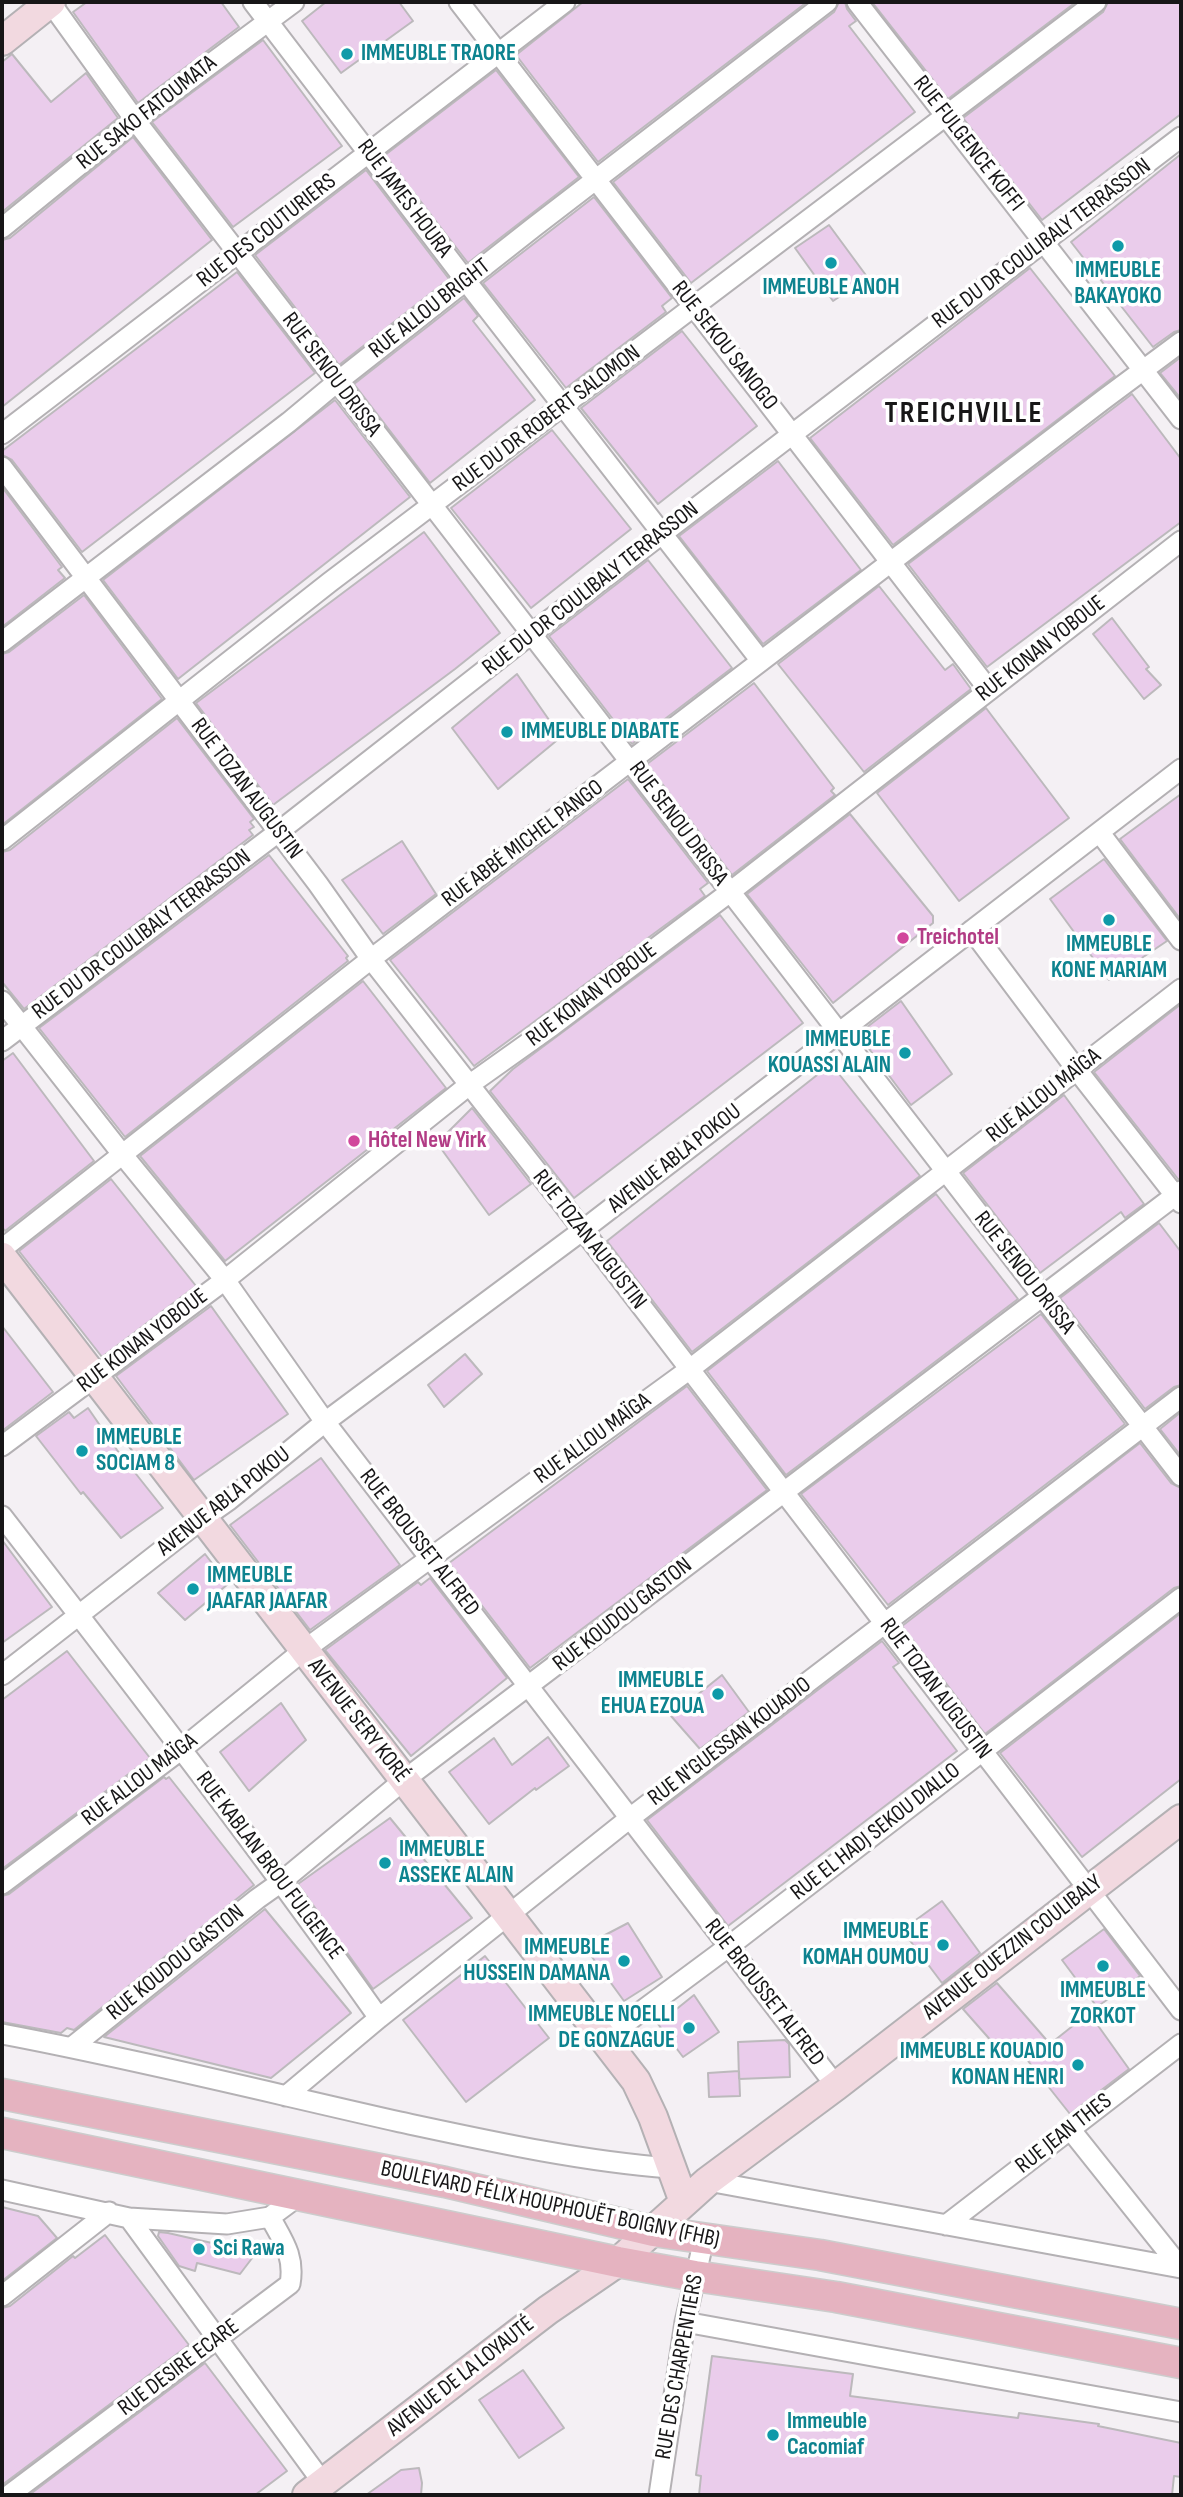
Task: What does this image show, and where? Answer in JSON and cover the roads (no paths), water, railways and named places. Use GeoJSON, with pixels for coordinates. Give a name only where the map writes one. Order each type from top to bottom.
{"type":"FeatureCollection","features":[{"type":"Feature","properties":{"kind":"main road","name":"BOULEVARD FÉLIX HOUPHOUËT BOIGNY (FHB)"},"geometry":{"type":"LineString","coordinates":[[2,2094],[445,2182],[653,2231],[820,2255],[1181,2324]]}},
{"type":"Feature","properties":{"kind":"main road","name":"BOULEVARD FÉLIX HOUPHOUËT BOIGNY (FHB)"},"geometry":{"type":"LineString","coordinates":[[2,2133],[618,2262],[836,2297],[1181,2363]]}},
{"type":"Feature","properties":{"kind":"street"},"geometry":{"type":"LineString","coordinates":[[2,41],[51,2]]}},
{"type":"Feature","properties":{"kind":"street","name":"RUE SENOU DRISSA"},"geometry":{"type":"LineString","coordinates":[[51,2],[135,120],[1181,1476]]}},
{"type":"Feature","properties":{"kind":"street","name":"RUE JAMES HOURA"},"geometry":{"type":"LineString","coordinates":[[253,2],[761,661]]}},
{"type":"Feature","properties":{"kind":"street","name":"RUE SAKO FATOUMATA"},"geometry":{"type":"LineString","coordinates":[[2,228],[135,120],[294,2]]}},
{"type":"Feature","properties":{"kind":"street","name":"RUE SEKOU SANOGO"},"geometry":{"type":"LineString","coordinates":[[459,2],[989,690]]}},
{"type":"Feature","properties":{"kind":"street","name":"RUE DES COUTURIERS"},"geometry":{"type":"LineString","coordinates":[[2,434],[565,2]]}},
{"type":"Feature","properties":{"kind":"street","name":"RUE ALLOU BRIGHT"},"geometry":{"type":"LineString","coordinates":[[2,642],[827,2]]}},
{"type":"Feature","properties":{"kind":"street","name":"RUE FULGENCE KOFFI"},"geometry":{"type":"LineString","coordinates":[[857,2],[1181,419]]}},
{"type":"Feature","properties":{"kind":"street","name":"RUE DU DR ROBERT SALOMON"},"geometry":{"type":"LineString","coordinates":[[2,840],[330,582],[1096,2]]}},
{"type":"Feature","properties":{"kind":"street","name":"RUE DU DR COULIBALY TERRASSON"},"geometry":{"type":"LineString","coordinates":[[2,1041],[277,833],[531,634],[1181,137]]}},
{"type":"Feature","properties":{"kind":"street","name":"RUE ABBÉ MICHEL PANGO"},"geometry":{"type":"LineString","coordinates":[[2,1249],[371,959],[1181,342]]}},
{"type":"Feature","properties":{"kind":"street","name":"RUE TOZAN AUGUSTIN"},"geometry":{"type":"LineString","coordinates":[[2,467],[318,884],[371,959],[583,1230],[1181,2010]]}},
{"type":"Feature","properties":{"kind":"street","name":"RUE KONAN YOBOUE"},"geometry":{"type":"LineString","coordinates":[[2,1446],[225,1280],[469,1085],[730,892],[1181,541]]}},
{"type":"Feature","properties":{"kind":"street","name":"AVENUE ABLA POKOU"},"geometry":{"type":"LineString","coordinates":[[2,1675],[229,1500],[325,1422],[583,1230],[1181,769]]}},
{"type":"Feature","properties":{"kind":"street"},"geometry":{"type":"LineString","coordinates":[[1100,833],[1181,940]]}},
{"type":"Feature","properties":{"kind":"street"},"geometry":{"type":"LineString","coordinates":[[972,930],[1077,1070],[1180,1197]]}},
{"type":"Feature","properties":{"kind":"street","name":"RUE ALLOU MAÏGA"},"geometry":{"type":"LineString","coordinates":[[2,1884],[182,1749],[304,1650],[690,1369],[1181,989]]}},
{"type":"Feature","properties":{"kind":"street","name":"RUE BROUSSET ALFRED"},"geometry":{"type":"LineString","coordinates":[[2,1001],[225,1280],[325,1422],[836,2086]]}},
{"type":"Feature","properties":{"kind":"street","name":"RUE KOUDOU GASTON"},"geometry":{"type":"LineString","coordinates":[[72,2047],[281,1882],[404,1780],[783,1491],[1180,1197]]}},
{"type":"Feature","properties":{"kind":"street","name":"AVENUE SERY KORÉ"},"geometry":{"type":"LineString","coordinates":[[2,1257],[636,2081],[653,2117],[684,2202]]}},
{"type":"Feature","properties":{"kind":"street","name":"RUE N'GUESSAN KOUADIO"},"geometry":{"type":"LineString","coordinates":[[286,2096],[379,2018],[630,1818],[1181,1397]]}},
{"type":"Feature","properties":{"kind":"street","name":"RUE KABLAN BROU FULGENCE"},"geometry":{"type":"LineString","coordinates":[[2,1516],[182,1749],[379,2018]]}},
{"type":"Feature","properties":{"kind":"street","name":"RUE EL HADJ SEKOU DIALLO"},"geometry":{"type":"LineString","coordinates":[[604,2039],[728,1947],[1181,1598]]}},
{"type":"Feature","properties":{"kind":"street","name":"AVENUE OUEZZIN COULIBALY"},"geometry":{"type":"LineString","coordinates":[[618,2262],[708,2181],[836,2086],[1181,1819]]}},
{"type":"Feature","properties":{"kind":"street"},"geometry":{"type":"LineString","coordinates":[[2,2034],[72,2047],[554,2154],[619,2164],[670,2168]]}},
{"type":"Feature","properties":{"kind":"street","name":"RUE JEAN THES"},"geometry":{"type":"LineString","coordinates":[[946,2225],[1181,2043]]}},
{"type":"Feature","properties":{"kind":"street"},"geometry":{"type":"LineString","coordinates":[[1070,2129],[1175,2260]]}},
{"type":"Feature","properties":{"kind":"street"},"geometry":{"type":"LineString","coordinates":[[708,2181],[946,2225],[1175,2260]]}},
{"type":"Feature","properties":{"kind":"street"},"geometry":{"type":"LineString","coordinates":[[2,2190],[129,2218],[227,2224],[270,2217],[301,2194]]}},
{"type":"Feature","properties":{"kind":"street"},"geometry":{"type":"LineString","coordinates":[[2,2296],[110,2212]]}},
{"type":"Feature","properties":{"kind":"street","name":"RUE DESIRE ECARE"},"geometry":{"type":"LineString","coordinates":[[9,2495],[290,2284],[293,2268],[288,2251],[270,2217]]}},
{"type":"Feature","properties":{"kind":"street"},"geometry":{"type":"LineString","coordinates":[[129,2218],[218,2339],[315,2489]]}},
{"type":"Feature","properties":{"kind":"street","name":"RUE DES CHARPENTIERS"},"geometry":{"type":"LineString","coordinates":[[659,2495],[685,2322],[704,2239]]}},
{"type":"Feature","properties":{"kind":"street","name":"AVENUE DE LA LOYAUTÉ"},"geometry":{"type":"LineString","coordinates":[[315,2489],[548,2309],[618,2262]]}},
{"type":"Feature","properties":{"kind":"street"},"geometry":{"type":"LineString","coordinates":[[685,2322],[1181,2412]]}},
{"type":"Feature","properties":{"kind":"place","name":"IMMEUBLE TRAORE"},"geometry":{"type":"Point","coordinates":[347,54]}},
{"type":"Feature","properties":{"kind":"place","name":"IMMEUBLE BAKAYOKO"},"geometry":{"type":"Point","coordinates":[1118,246]}},
{"type":"Feature","properties":{"kind":"place","name":"IMMEUBLE ANOH"},"geometry":{"type":"Point","coordinates":[831,263]}},
{"type":"Feature","properties":{"kind":"place","name":"IMMEUBLE DIABATE"},"geometry":{"type":"Point","coordinates":[507,732]}},
{"type":"Feature","properties":{"kind":"place","name":"IMMEUBLE KONE MARIAM"},"geometry":{"type":"Point","coordinates":[1109,920]}},
{"type":"Feature","properties":{"kind":"place","name":"Treichotel"},"geometry":{"type":"Point","coordinates":[903,938]}},
{"type":"Feature","properties":{"kind":"place","name":"IMMEUBLE KOUASSI ALAIN"},"geometry":{"type":"Point","coordinates":[905,1053]}},
{"type":"Feature","properties":{"kind":"place","name":"Hôtel New Yirk"},"geometry":{"type":"Point","coordinates":[354,1141]}},
{"type":"Feature","properties":{"kind":"place","name":"IMMEUBLE SOCIAM 8"},"geometry":{"type":"Point","coordinates":[82,1451]}},
{"type":"Feature","properties":{"kind":"place","name":"IMMEUBLE JAAFAR JAAFAR"},"geometry":{"type":"Point","coordinates":[193,1589]}},
{"type":"Feature","properties":{"kind":"place","name":"IMMEUBLE EHUA EZOUA"},"geometry":{"type":"Point","coordinates":[718,1694]}},
{"type":"Feature","properties":{"kind":"place","name":"IMMEUBLE ASSEKE ALAIN"},"geometry":{"type":"Point","coordinates":[385,1863]}},
{"type":"Feature","properties":{"kind":"place","name":"IMMEUBLE KOMAH OUMOU"},"geometry":{"type":"Point","coordinates":[943,1945]}},
{"type":"Feature","properties":{"kind":"place","name":"IMMEUBLE HUSSEIN DAMANA"},"geometry":{"type":"Point","coordinates":[624,1961]}},
{"type":"Feature","properties":{"kind":"place","name":"IMMEUBLE ZORKOT"},"geometry":{"type":"Point","coordinates":[1103,1966]}},
{"type":"Feature","properties":{"kind":"place","name":"IMMEUBLE NOELLI DE GONZAGUE"},"geometry":{"type":"Point","coordinates":[689,2028]}},
{"type":"Feature","properties":{"kind":"place","name":"IMMEUBLE KOUADIO KONAN HENRI"},"geometry":{"type":"Point","coordinates":[1078,2065]}},
{"type":"Feature","properties":{"kind":"place","name":"Sci Rawa"},"geometry":{"type":"Point","coordinates":[199,2249]}},
{"type":"Feature","properties":{"kind":"place","name":"Immeuble Cacomiaf"},"geometry":{"type":"Point","coordinates":[773,2435]}},
{"type":"Feature","properties":{"kind":"district","name":"TREICHVILLE"},"geometry":{"type":"Point","coordinates":[964,414]}}]}
